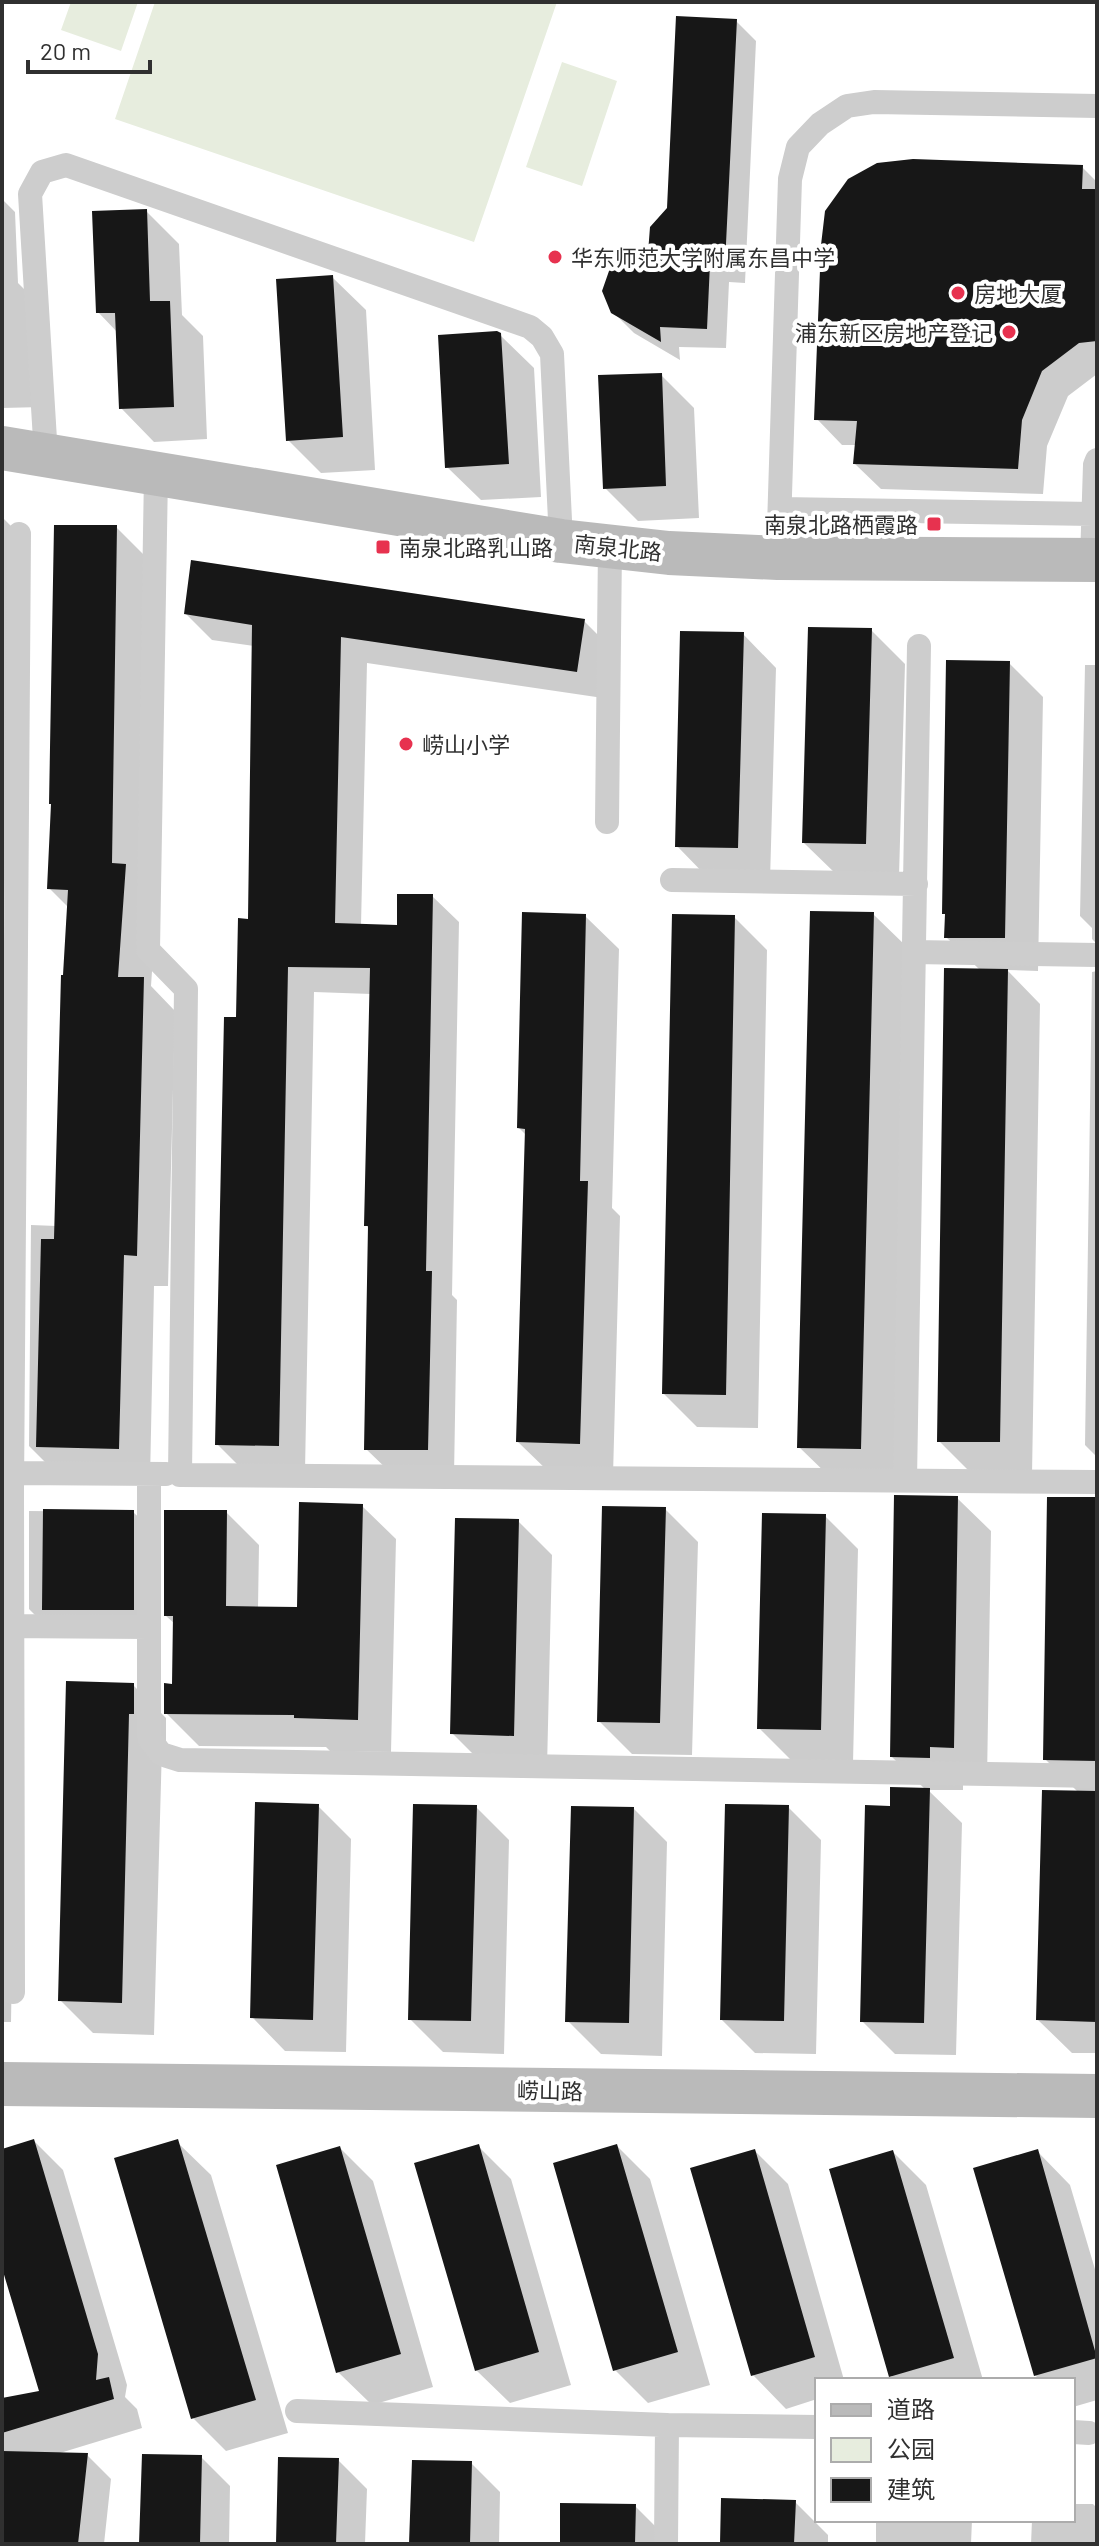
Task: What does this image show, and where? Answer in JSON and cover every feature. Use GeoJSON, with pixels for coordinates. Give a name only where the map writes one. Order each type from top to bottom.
{"type":"FeatureCollection","features":[{"type":"Feature","properties":{"kind":"street","name":"南泉北路"},"geometry":{"type":"LineString","coordinates":[[2,448],[610,547],[778,558],[1094,560]]}},
{"type":"Feature","properties":{"kind":"street","name":"崂山路"},"geometry":{"type":"LineString","coordinates":[[2,2084],[1097,2096]]}},
{"type":"Feature","properties":{"kind":"lane"},"geometry":{"type":"LineString","coordinates":[[778,558],[790,179],[798,147],[820,124],[847,106],[874,102],[1097,106]]}},
{"type":"Feature","properties":{"kind":"lane"},"geometry":{"type":"LineString","coordinates":[[46,456],[30,194],[42,172],[66,165],[530,327],[542,337],[552,354],[561,541]]}},
{"type":"Feature","properties":{"kind":"lane"},"geometry":{"type":"LineString","coordinates":[[1094,560],[1097,460]]}},
{"type":"Feature","properties":{"kind":"lane"},"geometry":{"type":"LineString","coordinates":[[156,474],[148,950],[186,989],[180,1475]]}},
{"type":"Feature","properties":{"kind":"lane"},"geometry":{"type":"LineString","coordinates":[[780,509],[1093,514]]}},
{"type":"Feature","properties":{"kind":"lane"},"geometry":{"type":"LineString","coordinates":[[13,1992],[7,1626],[8,1206],[10,835],[19,534]]}},
{"type":"Feature","properties":{"kind":"lane"},"geometry":{"type":"LineString","coordinates":[[607,822],[610,547]]}},
{"type":"Feature","properties":{"kind":"lane"},"geometry":{"type":"LineString","coordinates":[[905,1480],[919,646]]}},
{"type":"Feature","properties":{"kind":"lane"},"geometry":{"type":"LineString","coordinates":[[672,880],[916,884]]}},
{"type":"Feature","properties":{"kind":"lane"},"geometry":{"type":"LineString","coordinates":[[914,952],[1097,955]]}},
{"type":"Feature","properties":{"kind":"lane"},"geometry":{"type":"LineString","coordinates":[[149,1474],[149,1738],[161,1754],[180,1760],[1097,1776]]}},
{"type":"Feature","properties":{"kind":"lane"},"geometry":{"type":"LineString","coordinates":[[9,1486],[149,1474],[1097,1482]]}},
{"type":"Feature","properties":{"kind":"lane"},"geometry":{"type":"LineString","coordinates":[[7,1626],[149,1627]]}},
{"type":"Feature","properties":{"kind":"lane"},"geometry":{"type":"LineString","coordinates":[[297,2411],[667,2425],[815,2427]]}},
{"type":"Feature","properties":{"kind":"lane"},"geometry":{"type":"LineString","coordinates":[[666,2544],[667,2425]]}},
{"type":"Feature","properties":{"kind":"green space"},"geometry":{"type":"Polygon","coordinates":[[[71,2],[138,2],[121,51],[61,30],[71,2]]]}},
{"type":"Feature","properties":{"kind":"green space"},"geometry":{"type":"Polygon","coordinates":[[[155,2],[557,2],[474,242],[115,119],[155,2]]]}},
{"type":"Feature","properties":{"kind":"green space"},"geometry":{"type":"Polygon","coordinates":[[[562,62],[617,81],[582,186],[526,167],[562,62]]]}},
{"type":"Feature","properties":{"kind":"building"},"geometry":{"type":"Polygon","coordinates":[[[676,16],[737,19],[725,264],[710,263],[707,329],[660,327],[661,342],[611,313],[602,291],[609,271],[628,256],[648,253],[650,227],[667,208],[676,16]]]}},
{"type":"Feature","properties":{"kind":"building","name":"房地大厦"},"geometry":{"type":"Polygon","coordinates":[[[913,159],[1083,165],[1082,189],[1097,189],[1097,341],[1079,343],[1042,371],[1022,420],[1018,469],[853,464],[857,421],[814,420],[825,211],[848,179],[877,163],[913,159]]]}},
{"type":"Feature","properties":{"kind":"building"},"geometry":{"type":"Polygon","coordinates":[[[147,209],[150,301],[170,301],[174,407],[119,409],[115,313],[96,313],[92,211],[147,209]]]}},
{"type":"Feature","properties":{"kind":"building"},"geometry":{"type":"Polygon","coordinates":[[[333,275],[343,437],[286,441],[276,279],[333,275]]]}},
{"type":"Feature","properties":{"kind":"building"},"geometry":{"type":"Polygon","coordinates":[[[501,333],[509,464],[445,468],[438,335],[501,333]]]}},
{"type":"Feature","properties":{"kind":"building"},"geometry":{"type":"Polygon","coordinates":[[[662,373],[666,486],[603,489],[598,375],[662,373]]]}},
{"type":"Feature","properties":{"kind":"building"},"geometry":{"type":"Polygon","coordinates":[[[54,525],[117,525],[112,863],[126,864],[118,977],[144,977],[137,1256],[124,1255],[119,1449],[36,1447],[41,1239],[54,1239],[61,975],[68,890],[47,889],[54,525]]]}},
{"type":"Feature","properties":{"kind":"building"},"geometry":{"type":"Polygon","coordinates":[[[191,560],[585,619],[577,672],[341,637],[335,923],[397,925],[397,894],[433,894],[426,1271],[432,1271],[428,1450],[364,1450],[368,1226],[364,1226],[370,968],[288,967],[279,1446],[215,1445],[224,1017],[236,1017],[238,918],[248,919],[252,625],[184,614],[191,560]]]}},
{"type":"Feature","properties":{"kind":"building"},"geometry":{"type":"Polygon","coordinates":[[[808,627],[872,628],[866,844],[802,843],[808,627]]]}},
{"type":"Feature","properties":{"kind":"building"},"geometry":{"type":"Polygon","coordinates":[[[680,631],[744,632],[738,848],[675,847],[680,631]]]}},
{"type":"Feature","properties":{"kind":"building"},"geometry":{"type":"Polygon","coordinates":[[[946,660],[1010,661],[1005,938],[944,938],[946,660]]]}},
{"type":"Feature","properties":{"kind":"building"},"geometry":{"type":"Polygon","coordinates":[[[810,911],[874,912],[861,1449],[797,1448],[810,911]]]}},
{"type":"Feature","properties":{"kind":"building"},"geometry":{"type":"Polygon","coordinates":[[[522,912],[586,914],[580,1181],[588,1181],[580,1444],[516,1442],[525,1129],[517,1128],[522,912]]]}},
{"type":"Feature","properties":{"kind":"building"},"geometry":{"type":"Polygon","coordinates":[[[672,914],[735,915],[726,1395],[662,1394],[672,914]]]}},
{"type":"Feature","properties":{"kind":"building"},"geometry":{"type":"Polygon","coordinates":[[[944,968],[1008,969],[1000,1442],[937,1442],[944,968]]]}},
{"type":"Feature","properties":{"kind":"building"},"geometry":{"type":"Polygon","coordinates":[[[894,1495],[958,1496],[954,1748],[930,1747],[930,1758],[890,1757],[894,1495]]]}},
{"type":"Feature","properties":{"kind":"building"},"geometry":{"type":"Polygon","coordinates":[[[1047,1497],[1097,1497],[1097,1761],[1043,1760],[1047,1497]]]}},
{"type":"Feature","properties":{"kind":"building"},"geometry":{"type":"Polygon","coordinates":[[[299,1502],[363,1504],[358,1720],[294,1718],[294,1715],[164,1714],[164,1683],[172,1684],[173,1616],[164,1616],[164,1510],[227,1510],[226,1606],[297,1607],[299,1502]]]}},
{"type":"Feature","properties":{"kind":"building"},"geometry":{"type":"Polygon","coordinates":[[[602,1506],[666,1507],[660,1723],[597,1722],[602,1506]]]}},
{"type":"Feature","properties":{"kind":"building"},"geometry":{"type":"Polygon","coordinates":[[[43,1509],[134,1510],[134,1610],[42,1610],[43,1509]]]}},
{"type":"Feature","properties":{"kind":"building"},"geometry":{"type":"Polygon","coordinates":[[[762,1513],[826,1514],[821,1730],[757,1729],[762,1513]]]}},
{"type":"Feature","properties":{"kind":"building"},"geometry":{"type":"Polygon","coordinates":[[[455,1518],[519,1519],[514,1736],[450,1734],[455,1518]]]}},
{"type":"Feature","properties":{"kind":"building"},"geometry":{"type":"Polygon","coordinates":[[[66,1681],[134,1683],[134,1714],[129,1714],[122,2003],[58,2001],[66,1681]]]}},
{"type":"Feature","properties":{"kind":"building"},"geometry":{"type":"Polygon","coordinates":[[[890,1787],[930,1788],[924,2023],[860,2022],[865,1805],[890,1806],[890,1787]]]}},
{"type":"Feature","properties":{"kind":"building"},"geometry":{"type":"Polygon","coordinates":[[[1042,1790],[1097,1791],[1097,2022],[1036,2020],[1042,1790]]]}},
{"type":"Feature","properties":{"kind":"building"},"geometry":{"type":"Polygon","coordinates":[[[255,1802],[319,1804],[313,2020],[250,2018],[255,1802]]]}},
{"type":"Feature","properties":{"kind":"building"},"geometry":{"type":"Polygon","coordinates":[[[413,1804],[477,1805],[471,2021],[408,2020],[413,1804]]]}},
{"type":"Feature","properties":{"kind":"building"},"geometry":{"type":"Polygon","coordinates":[[[725,1804],[789,1805],[784,2021],[720,2020],[725,1804]]]}},
{"type":"Feature","properties":{"kind":"building"},"geometry":{"type":"Polygon","coordinates":[[[571,1806],[634,1807],[629,2023],[565,2022],[571,1806]]]}},
{"type":"Feature","properties":{"kind":"building"},"geometry":{"type":"Polygon","coordinates":[[[34,2139],[98,2354],[96,2380],[109,2377],[114,2399],[2,2433],[2,2398],[39,2391],[2,2268],[2,2149],[34,2139]]]}},
{"type":"Feature","properties":{"kind":"building"},"geometry":{"type":"Polygon","coordinates":[[[178,2139],[256,2400],[191,2419],[114,2158],[178,2139]]]}},
{"type":"Feature","properties":{"kind":"building"},"geometry":{"type":"Polygon","coordinates":[[[479,2144],[539,2352],[475,2371],[414,2163],[479,2144]]]}},
{"type":"Feature","properties":{"kind":"building"},"geometry":{"type":"Polygon","coordinates":[[[617,2144],[678,2352],[613,2371],[553,2163],[617,2144]]]}},
{"type":"Feature","properties":{"kind":"building"},"geometry":{"type":"Polygon","coordinates":[[[340,2146],[401,2354],[336,2373],[276,2165],[340,2146]]]}},
{"type":"Feature","properties":{"kind":"building"},"geometry":{"type":"Polygon","coordinates":[[[755,2149],[815,2357],[751,2376],[690,2168],[755,2149]]]}},
{"type":"Feature","properties":{"kind":"building"},"geometry":{"type":"Polygon","coordinates":[[[1038,2149],[1097,2358],[1034,2376],[973,2168],[1038,2149]]]}},
{"type":"Feature","properties":{"kind":"building"},"geometry":{"type":"Polygon","coordinates":[[[893,2150],[954,2358],[889,2377],[829,2169],[893,2150]]]}},
{"type":"Feature","properties":{"kind":"building"},"geometry":{"type":"Polygon","coordinates":[[[2,2451],[88,2453],[78,2544],[2,2544],[2,2451]]]}},
{"type":"Feature","properties":{"kind":"building"},"geometry":{"type":"Polygon","coordinates":[[[142,2454],[202,2455],[200,2544],[139,2544],[142,2454]]]}},
{"type":"Feature","properties":{"kind":"building"},"geometry":{"type":"Polygon","coordinates":[[[278,2457],[339,2458],[336,2544],[276,2544],[278,2457]]]}},
{"type":"Feature","properties":{"kind":"building"},"geometry":{"type":"Polygon","coordinates":[[[412,2460],[472,2461],[470,2544],[409,2544],[412,2460]]]}},
{"type":"Feature","properties":{"kind":"building"},"geometry":{"type":"Polygon","coordinates":[[[721,2498],[796,2500],[794,2544],[720,2544],[721,2498]]]}},
{"type":"Feature","properties":{"kind":"building"},"geometry":{"type":"Polygon","coordinates":[[[560,2503],[636,2504],[635,2544],[560,2544],[560,2503]]]}},
{"type":"Feature","properties":{"kind":"place","name":"华东师范大学附属东昌中学"},"geometry":{"type":"Point","coordinates":[555,257]}},
{"type":"Feature","properties":{"kind":"place","name":"房地大厦"},"geometry":{"type":"Point","coordinates":[958,293]}},
{"type":"Feature","properties":{"kind":"place","name":"浦东新区房地产登记"},"geometry":{"type":"Point","coordinates":[1009,332]}},
{"type":"Feature","properties":{"kind":"place","name":"南泉北路栖霞路"},"geometry":{"type":"Point","coordinates":[934,524]}},
{"type":"Feature","properties":{"kind":"place","name":"南泉北路乳山路"},"geometry":{"type":"Point","coordinates":[383,547]}},
{"type":"Feature","properties":{"kind":"place","name":"崂山小学"},"geometry":{"type":"Point","coordinates":[406,744]}}]}
